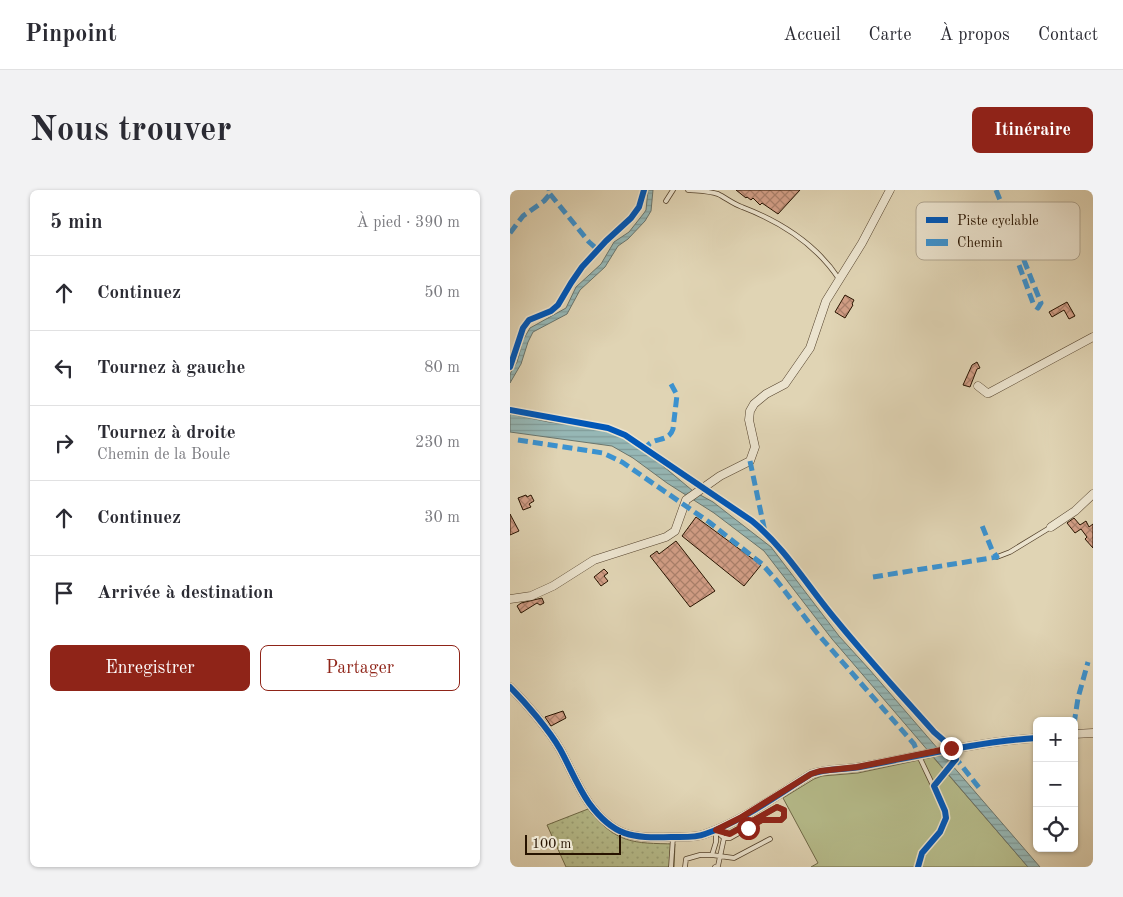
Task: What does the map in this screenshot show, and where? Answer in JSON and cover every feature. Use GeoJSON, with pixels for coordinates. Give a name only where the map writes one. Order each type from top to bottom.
{"type":"FeatureCollection","features":[{"type":"Feature","properties":{"kind":"street"},"geometry":{"type":"LineString","coordinates":[[510,598],[531,596],[553,586],[594,560],[666,537],[674,531],[686,500],[720,476],[750,461],[755,447],[749,420],[754,404],[766,394],[785,384],[810,348],[826,301],[862,243],[890,190]]}},
{"type":"Feature","properties":{"kind":"street"},"geometry":{"type":"LineString","coordinates":[[978,386],[989,393],[1093,337]]}},
{"type":"Feature","properties":{"kind":"street"},"geometry":{"type":"LineString","coordinates":[[1051,527],[1076,511],[1093,494]]}},
{"type":"Feature","properties":{"kind":"street"},"geometry":{"type":"LineString","coordinates":[[510,687],[560,749],[589,802],[605,821],[616,830],[630,836],[673,838],[697,836],[716,830],[740,818],[811,774],[820,771],[857,767],[947,749],[1033,738]]}},
{"type":"Feature","properties":{"kind":"street"},"geometry":{"type":"LineString","coordinates":[[1078,734],[1093,733]]}},
{"type":"Feature","properties":{"kind":"lane"},"geometry":{"type":"LineString","coordinates":[[666,201],[673,190]]}},
{"type":"Feature","properties":{"kind":"lane"},"geometry":{"type":"LineString","coordinates":[[688,190],[717,194],[786,227],[813,249],[839,279]]}},
{"type":"Feature","properties":{"kind":"lane"},"geometry":{"type":"LineString","coordinates":[[997,557],[1010,552],[1051,527]]}},
{"type":"Feature","properties":{"kind":"lane"},"geometry":{"type":"LineString","coordinates":[[920,754],[945,811],[946,818],[940,832]]}},
{"type":"Feature","properties":{"kind":"lane"},"geometry":{"type":"LineString","coordinates":[[716,830],[730,834],[777,807],[784,810],[784,817],[781,820],[762,820],[736,835],[724,838]]}},
{"type":"Feature","properties":{"kind":"lane"},"geometry":{"type":"LineString","coordinates":[[716,830],[724,838]]}},
{"type":"Feature","properties":{"kind":"lane"},"geometry":{"type":"LineString","coordinates":[[712,855],[716,842],[716,830]]}},
{"type":"Feature","properties":{"kind":"lane"},"geometry":{"type":"LineString","coordinates":[[671,867],[673,838]]}},
{"type":"Feature","properties":{"kind":"lane"},"geometry":{"type":"LineString","coordinates":[[716,867],[721,856],[724,838]]}},
{"type":"Feature","properties":{"kind":"lane"},"geometry":{"type":"LineString","coordinates":[[685,867],[686,859],[700,855],[734,858],[770,839]]}},
{"type":"Feature","properties":{"kind":"green space"},"geometry":{"type":"Polygon","coordinates":[[[933,757],[1028,867],[811,867],[818,863],[783,798],[822,776],[858,773],[933,757]]]}},
{"type":"Feature","properties":{"kind":"green space"},"geometry":{"type":"Polygon","coordinates":[[[588,809],[608,829],[626,839],[636,842],[675,844],[674,867],[566,867],[547,825],[588,809]]]}},
{"type":"Feature","properties":{"kind":"water"},"geometry":{"type":"Polygon","coordinates":[[[648,190],[653,190],[651,211],[645,221],[628,239],[618,246],[605,267],[580,290],[567,314],[533,332],[521,364],[510,383],[510,374],[517,362],[523,340],[530,328],[566,308],[576,287],[601,264],[614,242],[629,232],[644,213],[648,190]]]}},
{"type":"Feature","properties":{"kind":"water"},"geometry":{"type":"Polygon","coordinates":[[[510,414],[549,422],[598,428],[620,436],[645,451],[693,491],[713,502],[771,547],[839,636],[1040,867],[1028,867],[832,639],[764,551],[714,513],[612,446],[510,432],[510,414]]]}},
{"type":"Feature","properties":{"kind":"building"},"geometry":{"type":"Polygon","coordinates":[[[736,190],[800,190],[778,214],[762,203],[760,205],[753,198],[751,200],[746,198],[736,190]]]}},
{"type":"Feature","properties":{"kind":"building"},"geometry":{"type":"Polygon","coordinates":[[[845,295],[854,300],[845,318],[835,312],[845,295]]]}},
{"type":"Feature","properties":{"kind":"building"},"geometry":{"type":"Polygon","coordinates":[[[1067,302],[1075,316],[1069,319],[1064,310],[1052,317],[1049,312],[1067,302]]]}},
{"type":"Feature","properties":{"kind":"building"},"geometry":{"type":"Polygon","coordinates":[[[977,362],[980,368],[977,369],[970,387],[963,385],[972,365],[977,362]]]}},
{"type":"Feature","properties":{"kind":"building"},"geometry":{"type":"Polygon","coordinates":[[[526,495],[527,497],[531,495],[534,501],[529,504],[531,507],[523,510],[518,498],[526,495]]]}},
{"type":"Feature","properties":{"kind":"building"},"geometry":{"type":"Polygon","coordinates":[[[510,514],[519,531],[510,535],[510,514]]]}},
{"type":"Feature","properties":{"kind":"building"},"geometry":{"type":"Polygon","coordinates":[[[696,517],[761,565],[744,586],[682,536],[696,517]]]}},
{"type":"Feature","properties":{"kind":"building"},"geometry":{"type":"Polygon","coordinates":[[[1074,518],[1080,525],[1086,521],[1089,527],[1093,524],[1093,548],[1085,539],[1087,537],[1081,529],[1075,533],[1067,523],[1074,518]]]}},
{"type":"Feature","properties":{"kind":"building"},"geometry":{"type":"Polygon","coordinates":[[[676,541],[715,591],[690,607],[650,556],[657,551],[659,554],[676,541]]]}},
{"type":"Feature","properties":{"kind":"building"},"geometry":{"type":"Polygon","coordinates":[[[604,569],[608,573],[604,576],[608,581],[601,586],[594,577],[604,569]]]}},
{"type":"Feature","properties":{"kind":"building"},"geometry":{"type":"Polygon","coordinates":[[[542,598],[544,603],[540,605],[537,603],[521,613],[517,606],[521,603],[542,598]]]}},
{"type":"Feature","properties":{"kind":"building"},"geometry":{"type":"Polygon","coordinates":[[[563,711],[566,718],[551,726],[545,717],[563,711]]]}},
{"type":"Feature","properties":{"kind":"marked path"},"geometry":{"type":"LineString","coordinates":[[510,233],[523,216],[544,201],[550,194],[549,190]]}},
{"type":"Feature","properties":{"kind":"marked path"},"geometry":{"type":"LineString","coordinates":[[996,190],[1001,202]]}},
{"type":"Feature","properties":{"kind":"marked path"},"geometry":{"type":"LineString","coordinates":[[550,194],[589,242],[598,250]]}},
{"type":"Feature","properties":{"kind":"marked path"},"geometry":{"type":"LineString","coordinates":[[1019,265],[1033,303],[1038,308],[1041,303],[1024,260]]}},
{"type":"Feature","properties":{"kind":"marked path"},"geometry":{"type":"LineString","coordinates":[[649,452],[648,445],[669,436],[673,429],[677,395],[671,384]]}},
{"type":"Feature","properties":{"kind":"marked path"},"geometry":{"type":"LineString","coordinates":[[518,440],[603,453],[622,462],[709,522],[762,564],[817,633],[914,744],[918,754]]}},
{"type":"Feature","properties":{"kind":"marked path"},"geometry":{"type":"LineString","coordinates":[[750,461],[765,532]]}},
{"type":"Feature","properties":{"kind":"marked path"},"geometry":{"type":"LineString","coordinates":[[873,577],[997,557],[992,550],[981,523]]}},
{"type":"Feature","properties":{"kind":"marked path"},"geometry":{"type":"LineString","coordinates":[[1075,717],[1078,698],[1088,662]]}},
{"type":"Feature","properties":{"kind":"marked path"},"geometry":{"type":"LineString","coordinates":[[954,756],[980,789]]}},
{"type":"Feature","properties":{"kind":"cycle path"},"geometry":{"type":"LineString","coordinates":[[510,367],[523,328],[529,320],[551,311],[558,305],[582,267],[631,218],[639,207],[644,190]]}},
{"type":"Feature","properties":{"kind":"cycle path"},"geometry":{"type":"LineString","coordinates":[[510,410],[608,428],[625,435],[752,521],[776,544],[860,648],[934,732],[949,745],[956,759],[934,786],[945,811],[946,818],[940,832],[922,853],[918,867]]}},
{"type":"Feature","properties":{"kind":"cycle path"},"geometry":{"type":"LineString","coordinates":[[510,687],[537,717],[555,742],[581,790],[598,814],[616,829],[635,836],[645,837],[688,837],[719,829],[817,772],[860,767],[970,746],[1033,738]]}},
{"type":"Feature","properties":{"kind":"route"},"geometry":{"type":"LineString","coordinates":[[748,828],[762,820],[781,820],[784,817],[784,810],[777,807],[730,834],[716,830],[740,818],[811,774],[835,768],[857,767],[951,748]]}}]}
